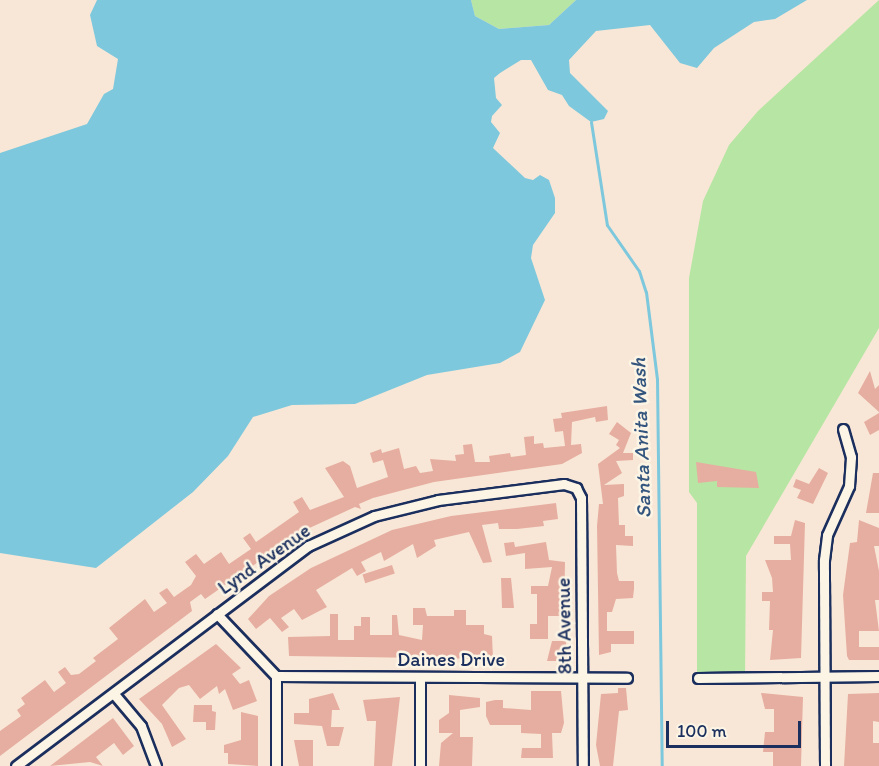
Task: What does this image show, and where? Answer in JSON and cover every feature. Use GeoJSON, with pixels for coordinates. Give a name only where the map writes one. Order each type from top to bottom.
{"type":"FeatureCollection","features":[{"type":"Feature","properties":{"kind":"street"},"geometry":{"type":"LineString","coordinates":[[825,766],[827,535],[851,472],[843,429]]}},
{"type":"Feature","properties":{"kind":"street","name":"Lynd Avenue"},"geometry":{"type":"LineString","coordinates":[[16,766],[309,546],[374,516],[438,500],[564,484],[576,488]]}},
{"type":"Feature","properties":{"kind":"street","name":"8th Avenue"},"geometry":{"type":"LineString","coordinates":[[576,488],[581,498],[583,766]]}},
{"type":"Feature","properties":{"kind":"street"},"geometry":{"type":"LineString","coordinates":[[217,614],[276,676],[276,766]]}},
{"type":"Feature","properties":{"kind":"street","name":"Daines Drive"},"geometry":{"type":"LineString","coordinates":[[276,676],[627,678]]}},
{"type":"Feature","properties":{"kind":"street"},"geometry":{"type":"LineString","coordinates":[[698,678],[879,676]]}},
{"type":"Feature","properties":{"kind":"street"},"geometry":{"type":"LineString","coordinates":[[420,677],[420,766]]}},
{"type":"Feature","properties":{"kind":"street"},"geometry":{"type":"LineString","coordinates":[[114,693],[141,726],[156,766]]}},
{"type":"Feature","properties":{"kind":"green space"},"geometry":{"type":"Polygon","coordinates":[[[471,0],[576,0],[549,25],[499,29],[475,16],[471,0]]]}},
{"type":"Feature","properties":{"kind":"green space"},"geometry":{"type":"Polygon","coordinates":[[[879,0],[879,328],[746,556],[745,683],[697,683],[697,503],[689,492],[689,278],[703,201],[729,145],[758,111],[879,0]]]}},
{"type":"Feature","properties":{"kind":"water"},"geometry":{"type":"Polygon","coordinates":[[[97,0],[471,0],[475,16],[499,29],[549,25],[576,0],[807,0],[775,19],[754,22],[714,48],[697,68],[680,63],[650,25],[596,31],[569,60],[570,73],[608,111],[604,119],[591,122],[569,106],[562,95],[548,90],[531,60],[521,60],[500,73],[494,78],[496,98],[502,105],[492,116],[491,122],[500,133],[493,148],[525,178],[533,180],[540,175],[549,180],[555,198],[555,213],[533,245],[531,258],[545,300],[520,352],[500,363],[427,375],[355,404],[292,405],[253,417],[228,456],[193,492],[96,568],[0,553],[0,153],[87,124],[104,94],[113,89],[118,59],[97,46],[90,15],[97,0]]]}},
{"type":"Feature","properties":{"kind":"building"},"geometry":{"type":"Polygon","coordinates":[[[870,371],[875,389],[879,385],[879,412],[858,393],[870,371]]]}},
{"type":"Feature","properties":{"kind":"building"},"geometry":{"type":"Polygon","coordinates":[[[607,406],[608,420],[596,422],[595,417],[572,422],[571,445],[581,444],[582,453],[562,464],[434,482],[373,498],[359,504],[361,509],[355,507],[303,531],[205,599],[201,594],[190,602],[192,611],[0,756],[0,731],[21,716],[17,710],[25,704],[21,698],[45,680],[54,692],[66,683],[58,672],[65,667],[71,675],[79,674],[96,661],[93,658],[118,639],[109,628],[145,599],[154,612],[167,603],[159,593],[167,588],[174,597],[191,585],[196,576],[185,562],[196,554],[204,564],[221,552],[229,564],[251,549],[243,538],[250,533],[256,542],[299,512],[293,502],[302,497],[310,510],[344,497],[325,468],[343,461],[350,466],[357,488],[388,477],[383,460],[373,463],[370,453],[381,449],[382,453],[399,448],[404,469],[416,466],[420,473],[433,471],[430,459],[456,461],[455,455],[464,454],[463,445],[472,444],[475,462],[490,462],[489,456],[510,453],[511,457],[526,455],[524,437],[534,436],[534,444],[543,443],[544,448],[565,446],[563,431],[555,432],[553,419],[562,418],[561,413],[607,406]]]}},
{"type":"Feature","properties":{"kind":"building"},"geometry":{"type":"Polygon","coordinates":[[[879,413],[879,430],[870,435],[864,422],[879,413]]]}},
{"type":"Feature","properties":{"kind":"building"},"geometry":{"type":"Polygon","coordinates":[[[617,422],[631,433],[623,453],[633,453],[633,460],[616,461],[622,473],[604,485],[624,484],[624,496],[618,498],[619,525],[625,525],[625,536],[633,536],[633,546],[616,545],[617,573],[619,581],[634,581],[634,589],[633,598],[616,599],[612,612],[607,612],[607,631],[634,631],[634,644],[611,644],[611,652],[599,655],[597,526],[599,504],[603,504],[598,464],[620,448],[616,445],[619,440],[609,434],[617,422]]]}},
{"type":"Feature","properties":{"kind":"building"},"geometry":{"type":"Polygon","coordinates":[[[696,462],[756,472],[759,488],[717,487],[717,481],[698,483],[696,462]]]}},
{"type":"Feature","properties":{"kind":"building"},"geometry":{"type":"Polygon","coordinates":[[[819,468],[828,473],[813,504],[797,498],[801,490],[793,487],[796,479],[809,484],[819,468]]]}},
{"type":"Feature","properties":{"kind":"building"},"geometry":{"type":"Polygon","coordinates":[[[873,473],[879,473],[879,513],[866,513],[873,473]]]}},
{"type":"Feature","properties":{"kind":"building"},"geometry":{"type":"Polygon","coordinates":[[[556,503],[558,519],[543,521],[544,526],[499,529],[498,523],[482,525],[492,562],[483,563],[469,532],[434,540],[436,546],[417,558],[413,544],[384,561],[381,552],[361,562],[366,571],[357,576],[352,568],[316,590],[327,607],[302,620],[294,609],[281,618],[289,627],[282,632],[270,618],[256,629],[248,619],[269,596],[311,568],[392,530],[451,516],[556,503]]]}},
{"type":"Feature","properties":{"kind":"building"},"geometry":{"type":"Polygon","coordinates":[[[795,520],[805,523],[801,658],[770,660],[773,630],[769,630],[770,601],[762,601],[762,592],[773,592],[772,578],[765,560],[791,560],[790,544],[774,544],[774,536],[791,536],[795,520]]]}},
{"type":"Feature","properties":{"kind":"building"},"geometry":{"type":"Polygon","coordinates":[[[859,520],[879,528],[879,546],[874,546],[879,571],[879,600],[875,600],[879,631],[859,631],[859,647],[879,647],[879,660],[849,660],[847,656],[843,595],[850,543],[857,542],[859,520]]]}},
{"type":"Feature","properties":{"kind":"building"},"geometry":{"type":"Polygon","coordinates":[[[514,542],[515,547],[546,542],[549,560],[565,562],[564,616],[548,616],[548,639],[530,639],[530,624],[537,624],[537,594],[531,594],[531,586],[548,586],[552,567],[525,569],[525,553],[506,556],[504,543],[514,542]]]}},
{"type":"Feature","properties":{"kind":"building"},"geometry":{"type":"Polygon","coordinates":[[[392,565],[395,574],[365,583],[363,575],[392,565]]]}},
{"type":"Feature","properties":{"kind":"building"},"geometry":{"type":"Polygon","coordinates":[[[501,578],[511,578],[514,608],[502,608],[501,578]]]}},
{"type":"Feature","properties":{"kind":"building"},"geometry":{"type":"Polygon","coordinates":[[[413,608],[425,608],[427,616],[454,616],[454,610],[466,610],[466,625],[484,625],[484,634],[492,636],[493,659],[289,656],[288,637],[330,636],[330,614],[338,614],[338,640],[354,640],[354,626],[361,626],[361,617],[370,617],[370,635],[392,635],[392,615],[397,615],[399,635],[422,640],[423,625],[413,625],[413,608]]]}},
{"type":"Feature","properties":{"kind":"building"},"geometry":{"type":"Polygon","coordinates":[[[552,641],[566,641],[567,661],[547,661],[552,641]]]}},
{"type":"Feature","properties":{"kind":"building"},"geometry":{"type":"Polygon","coordinates":[[[216,644],[241,668],[232,674],[240,684],[249,680],[257,701],[233,710],[225,689],[219,694],[217,686],[200,699],[189,685],[179,688],[162,705],[186,739],[172,747],[162,724],[139,699],[216,644]]]}},
{"type":"Feature","properties":{"kind":"building"},"geometry":{"type":"Polygon","coordinates":[[[618,688],[626,688],[628,710],[619,711],[613,766],[600,766],[596,745],[601,694],[618,693],[618,688]]]}},
{"type":"Feature","properties":{"kind":"building"},"geometry":{"type":"Polygon","coordinates":[[[531,691],[561,691],[564,723],[561,733],[552,733],[553,758],[521,758],[522,748],[541,748],[541,734],[521,733],[521,725],[490,725],[486,716],[486,702],[495,700],[503,700],[503,708],[531,710],[531,691]]]}},
{"type":"Feature","properties":{"kind":"building"},"geometry":{"type":"Polygon","coordinates":[[[333,693],[340,710],[332,710],[331,727],[344,727],[339,746],[327,746],[322,726],[294,724],[294,713],[309,713],[309,699],[333,693]]]}},
{"type":"Feature","properties":{"kind":"building"},"geometry":{"type":"Polygon","coordinates":[[[761,693],[803,697],[801,766],[773,766],[773,752],[763,752],[765,732],[774,732],[774,709],[765,709],[761,693]]]}},
{"type":"Feature","properties":{"kind":"building"},"geometry":{"type":"Polygon","coordinates":[[[879,693],[879,722],[873,721],[873,743],[879,743],[879,766],[844,766],[848,694],[879,693]]]}},
{"type":"Feature","properties":{"kind":"building"},"geometry":{"type":"Polygon","coordinates":[[[449,695],[480,698],[480,707],[460,710],[460,737],[473,737],[472,766],[439,766],[441,743],[453,733],[439,733],[439,720],[449,713],[449,695]]]}},
{"type":"Feature","properties":{"kind":"building"},"geometry":{"type":"Polygon","coordinates":[[[400,697],[392,766],[374,766],[376,721],[367,721],[363,700],[400,697]]]}},
{"type":"Feature","properties":{"kind":"building"},"geometry":{"type":"Polygon","coordinates":[[[194,705],[212,705],[212,711],[216,712],[215,730],[206,730],[206,722],[193,722],[194,705]]]}},
{"type":"Feature","properties":{"kind":"building"},"geometry":{"type":"Polygon","coordinates":[[[241,712],[258,716],[258,766],[228,764],[228,753],[224,753],[224,745],[241,740],[241,712]]]}},
{"type":"Feature","properties":{"kind":"building"},"geometry":{"type":"Polygon","coordinates":[[[113,718],[134,746],[123,755],[114,743],[96,757],[103,766],[90,762],[50,766],[113,718]]]}},
{"type":"Feature","properties":{"kind":"building"},"geometry":{"type":"Polygon","coordinates":[[[294,740],[313,740],[313,766],[299,766],[294,740]]]}},
{"type":"Feature","properties":{"kind":"waterway","name":"Santa Anita Wash"},"geometry":{"type":"LineString","coordinates":[[591,122],[607,225],[639,271],[646,292],[657,379],[662,766]]}}]}
